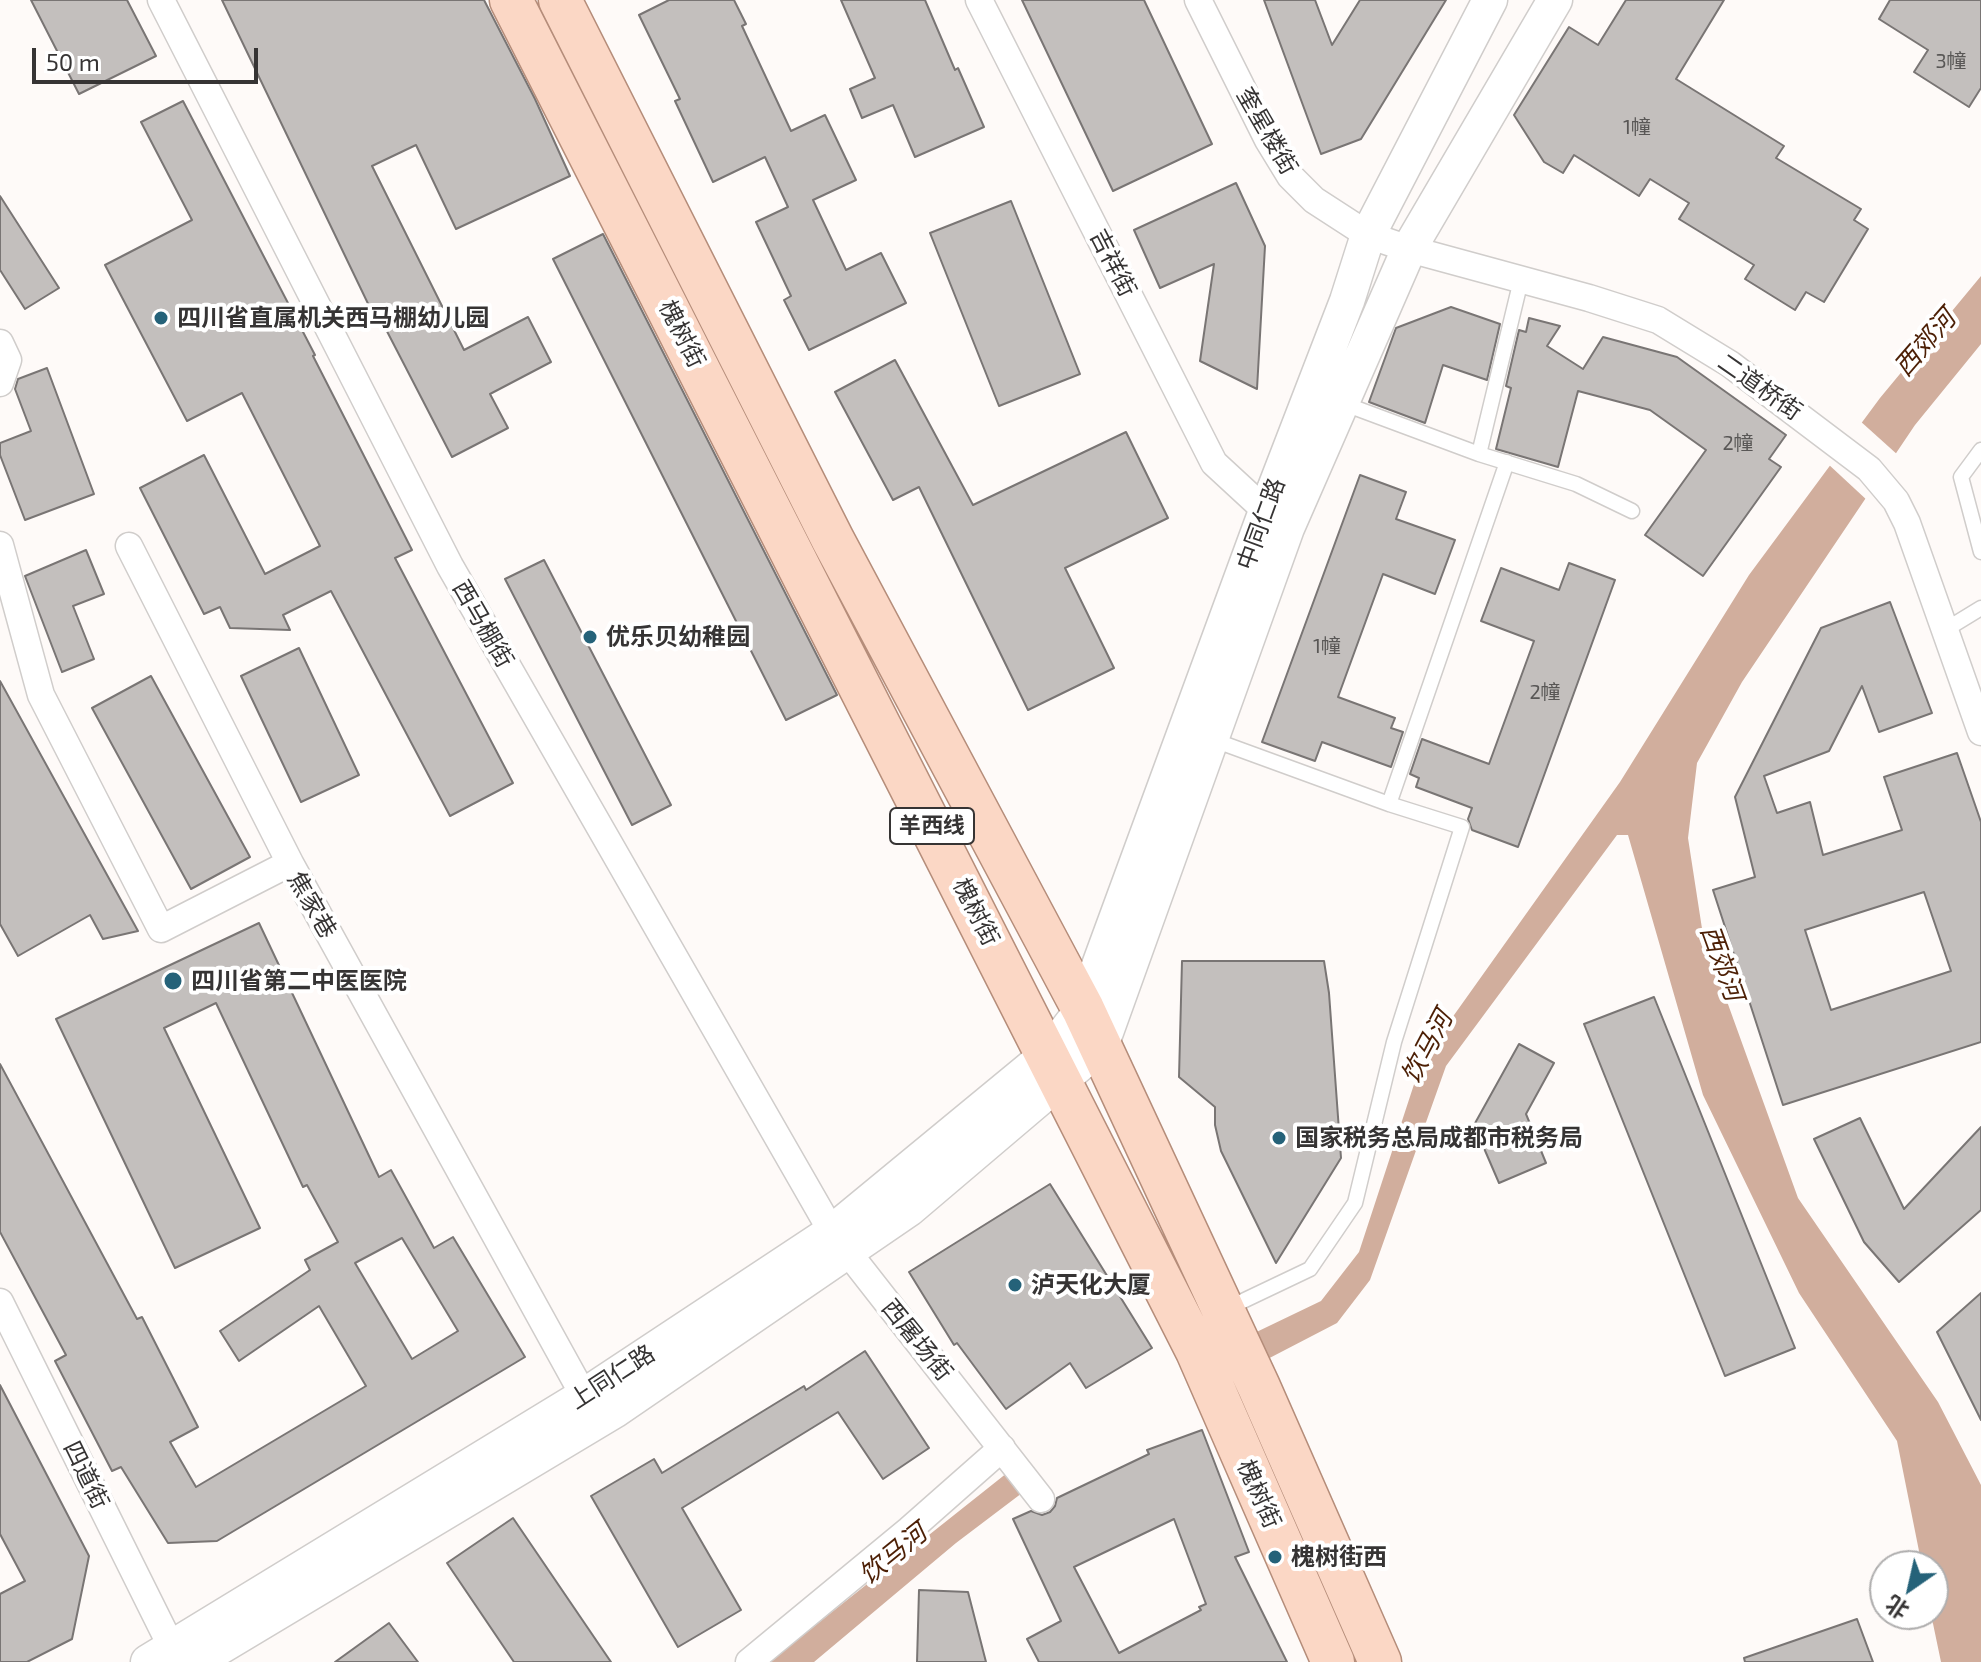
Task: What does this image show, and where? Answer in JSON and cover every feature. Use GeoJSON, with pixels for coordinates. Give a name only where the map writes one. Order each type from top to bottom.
{"type":"FeatureCollection","features":[{"type":"Feature","properties":{"kind":"main road","name":"槐树街"},"geometry":{"type":"LineString","coordinates":[[511,0],[1197,1351],[1333,1662]]}},
{"type":"Feature","properties":{"kind":"main road","name":"槐树街"},"geometry":{"type":"LineString","coordinates":[[560,0],[833,540],[1083,1009],[1224,1310],[1380,1662]]}},
{"type":"Feature","properties":{"kind":"street","name":"西马棚街"},"geometry":{"type":"LineString","coordinates":[[161,0],[450,566],[839,1242]]}},
{"type":"Feature","properties":{"kind":"street","name":"吉祥街"},"geometry":{"type":"LineString","coordinates":[[979,0],[1214,463],[1266,511]]}},
{"type":"Feature","properties":{"kind":"street","name":"奎星楼街"},"geometry":{"type":"LineString","coordinates":[[1198,0],[1268,140],[1290,176],[1314,200],[1368,235]]}},
{"type":"Feature","properties":{"kind":"street","name":"中同仁路"},"geometry":{"type":"LineString","coordinates":[[1055,1067],[1083,1009],[1266,511],[1347,301],[1368,235],[1490,0]]}},
{"type":"Feature","properties":{"kind":"street"},"geometry":{"type":"LineString","coordinates":[[1055,1067],[1101,1046],[1287,528],[1341,403],[1409,249],[1555,0]]}},
{"type":"Feature","properties":{"kind":"street","name":"二道桥街"},"geometry":{"type":"LineString","coordinates":[[1368,235],[1658,320],[1730,364],[1869,469],[1896,501],[1907,523],[1981,732]]}},
{"type":"Feature","properties":{"kind":"street"},"geometry":{"type":"LineString","coordinates":[[0,343],[8,360],[0,383]]}},
{"type":"Feature","properties":{"kind":"street","name":"焦家巷"},"geometry":{"type":"LineString","coordinates":[[0,545],[41,695],[161,929],[290,863],[584,1396]]}},
{"type":"Feature","properties":{"kind":"street"},"geometry":{"type":"LineString","coordinates":[[129,546],[290,863]]}},
{"type":"Feature","properties":{"kind":"street","name":"上同仁路"},"geometry":{"type":"LineString","coordinates":[[174,1658],[584,1396],[839,1242],[1055,1067]]}},
{"type":"Feature","properties":{"kind":"street","name":"西屠场街"},"geometry":{"type":"LineString","coordinates":[[839,1242],[1041,1499]]}},
{"type":"Feature","properties":{"kind":"street"},"geometry":{"type":"LineString","coordinates":[[174,1658],[614,1411],[839,1242]]}},
{"type":"Feature","properties":{"kind":"street","name":"四道街"},"geometry":{"type":"LineString","coordinates":[[0,1302],[174,1658]]}},
{"type":"Feature","properties":{"kind":"street"},"geometry":{"type":"LineString","coordinates":[[749,1662],[909,1530],[1002,1448]]}},
{"type":"Feature","properties":{"kind":"lane"},"geometry":{"type":"LineString","coordinates":[[1479,454],[1521,280]]}},
{"type":"Feature","properties":{"kind":"lane"},"geometry":{"type":"LineString","coordinates":[[1341,403],[1479,454],[1576,484],[1632,511]]}},
{"type":"Feature","properties":{"kind":"lane"},"geometry":{"type":"LineString","coordinates":[[1981,450],[1961,477],[1981,552]]}},
{"type":"Feature","properties":{"kind":"lane"},"geometry":{"type":"LineString","coordinates":[[1389,804],[1507,462]]}},
{"type":"Feature","properties":{"kind":"lane"},"geometry":{"type":"LineString","coordinates":[[1945,630],[1981,608]]}},
{"type":"Feature","properties":{"kind":"lane"},"geometry":{"type":"LineString","coordinates":[[1211,739],[1389,804],[1462,827],[1394,1042],[1355,1203],[1310,1269],[1224,1310]]}},
{"type":"Feature","properties":{"kind":"shaded area"},"geometry":{"type":"Polygon","coordinates":[[[1981,276],[1981,344],[1915,425],[1742,682],[1697,763],[1688,838],[1703,935],[1798,1198],[1938,1402],[1981,1485],[1981,1662],[1941,1662],[1934,1630],[1949,1630],[1949,1550],[1919,1550],[1897,1441],[1799,1293],[1703,1095],[1628,835],[1617,835],[1446,1066],[1370,1280],[1337,1323],[1258,1364],[1244,1338],[1321,1301],[1359,1252],[1422,1060],[1620,782],[1749,575],[1880,398],[1981,276]]]}},
{"type":"Feature","properties":{"kind":"shaded area"},"geometry":{"type":"Polygon","coordinates":[[[1012,1469],[1026,1490],[956,1543],[814,1662],[769,1662],[1012,1469]]]}},
{"type":"Feature","properties":{"kind":"pier"},"geometry":{"type":"Polygon","coordinates":[[[1859,420],[1899,456],[1869,502],[1827,463],[1859,420]]]}},
{"type":"Feature","properties":{"kind":"building"},"geometry":{"type":"Polygon","coordinates":[[[31,0],[127,0],[156,56],[79,94],[31,0]]]}},
{"type":"Feature","properties":{"kind":"building"},"geometry":{"type":"Polygon","coordinates":[[[222,0],[484,0],[570,176],[456,229],[416,145],[372,166],[464,350],[528,317],[551,362],[490,394],[508,428],[452,457],[377,312],[373,314],[222,0]]]}},
{"type":"Feature","properties":{"kind":"building"},"geometry":{"type":"Polygon","coordinates":[[[669,0],[734,0],[746,24],[742,26],[791,131],[825,115],[856,180],[813,200],[846,270],[881,253],[906,303],[809,350],[784,300],[791,296],[756,222],[788,207],[765,157],[713,182],[675,101],[680,99],[639,15],[669,0]]]}},
{"type":"Feature","properties":{"kind":"building"},"geometry":{"type":"Polygon","coordinates":[[[841,0],[925,0],[984,127],[915,157],[893,105],[862,118],[850,89],[875,78],[841,0]]]}},
{"type":"Feature","properties":{"kind":"building"},"geometry":{"type":"Polygon","coordinates":[[[1022,0],[1144,0],[1212,144],[1113,191],[1022,0]]]}},
{"type":"Feature","properties":{"kind":"building"},"geometry":{"type":"Polygon","coordinates":[[[1264,0],[1315,0],[1332,45],[1360,0],[1446,0],[1361,139],[1321,154],[1264,0]]]}},
{"type":"Feature","properties":{"kind":"building"},"geometry":{"type":"Polygon","coordinates":[[[1626,0],[1724,0],[1676,79],[1784,146],[1776,158],[1861,209],[1854,220],[1868,229],[1824,302],[1806,292],[1795,310],[1745,279],[1754,265],[1679,219],[1689,203],[1650,179],[1639,196],[1574,155],[1563,173],[1544,162],[1514,115],[1569,27],[1598,45],[1626,0]]]}},
{"type":"Feature","properties":{"kind":"building"},"geometry":{"type":"Polygon","coordinates":[[[1890,0],[1981,0],[1981,88],[1969,107],[1914,72],[1928,50],[1879,19],[1890,0]]]}},
{"type":"Feature","properties":{"kind":"building"},"geometry":{"type":"Polygon","coordinates":[[[183,101],[412,550],[395,558],[513,783],[450,816],[331,591],[283,615],[290,630],[230,628],[220,607],[204,614],[140,488],[204,455],[265,574],[320,546],[242,393],[187,421],[105,265],[192,220],[141,122],[183,101]]]}},
{"type":"Feature","properties":{"kind":"building"},"geometry":{"type":"Polygon","coordinates":[[[1236,183],[1265,246],[1257,389],[1200,361],[1214,264],[1160,288],[1134,230],[1236,183]]]}},
{"type":"Feature","properties":{"kind":"building"},"geometry":{"type":"Polygon","coordinates":[[[0,196],[59,288],[25,309],[0,270],[0,196]]]}},
{"type":"Feature","properties":{"kind":"building"},"geometry":{"type":"Polygon","coordinates":[[[1011,201],[1080,374],[999,406],[930,233],[1011,201]]]}},
{"type":"Feature","properties":{"kind":"building"},"geometry":{"type":"Polygon","coordinates":[[[603,234],[837,695],[786,720],[553,259],[603,234]]]}},
{"type":"Feature","properties":{"kind":"building"},"geometry":{"type":"Polygon","coordinates":[[[1451,307],[1500,324],[1487,380],[1443,365],[1425,423],[1369,402],[1396,328],[1451,307]]]}},
{"type":"Feature","properties":{"kind":"building"},"geometry":{"type":"Polygon","coordinates":[[[1529,318],[1560,326],[1547,346],[1583,369],[1603,337],[1677,357],[1786,435],[1769,459],[1781,467],[1703,576],[1645,535],[1706,450],[1650,410],[1578,391],[1558,467],[1496,449],[1511,388],[1506,386],[1519,330],[1526,332],[1529,318]]]}},
{"type":"Feature","properties":{"kind":"building"},"geometry":{"type":"Polygon","coordinates":[[[895,360],[973,505],[1126,432],[1168,518],[1065,568],[1114,668],[1028,710],[919,487],[893,500],[835,392],[895,360]]]}},
{"type":"Feature","properties":{"kind":"building"},"geometry":{"type":"Polygon","coordinates":[[[47,368],[94,494],[25,520],[0,455],[0,443],[31,431],[15,389],[18,379],[47,368]]]}},
{"type":"Feature","properties":{"kind":"building"},"geometry":{"type":"Polygon","coordinates":[[[1360,475],[1406,492],[1396,519],[1455,540],[1435,594],[1383,574],[1338,697],[1395,718],[1391,728],[1403,732],[1391,767],[1322,742],[1315,761],[1262,742],[1360,475]]]}},
{"type":"Feature","properties":{"kind":"building"},"geometry":{"type":"Polygon","coordinates":[[[86,550],[104,594],[73,606],[94,659],[62,672],[25,576],[86,550]]]}},
{"type":"Feature","properties":{"kind":"building"},"geometry":{"type":"Polygon","coordinates":[[[544,560],[671,805],[632,825],[505,579],[544,560]]]}},
{"type":"Feature","properties":{"kind":"building"},"geometry":{"type":"Polygon","coordinates":[[[1569,563],[1615,580],[1518,847],[1472,830],[1468,819],[1472,808],[1416,787],[1419,778],[1410,774],[1422,739],[1489,764],[1534,641],[1481,621],[1501,568],[1559,590],[1569,563]]]}},
{"type":"Feature","properties":{"kind":"building"},"geometry":{"type":"Polygon","coordinates":[[[1890,602],[1932,713],[1879,732],[1862,686],[1829,751],[1764,776],[1777,813],[1810,802],[1823,855],[1902,830],[1884,777],[1957,753],[1981,822],[1981,1042],[1783,1105],[1713,890],[1755,877],[1735,797],[1821,628],[1890,602]],[[1924,892],[1805,930],[1831,1010],[1951,971],[1924,892]]]}},
{"type":"Feature","properties":{"kind":"building"},"geometry":{"type":"Polygon","coordinates":[[[299,648],[359,775],[301,802],[241,676],[299,648]]]}},
{"type":"Feature","properties":{"kind":"building"},"geometry":{"type":"Polygon","coordinates":[[[151,676],[250,857],[191,889],[92,708],[151,676]]]}},
{"type":"Feature","properties":{"kind":"building"},"geometry":{"type":"Polygon","coordinates":[[[0,681],[138,931],[103,939],[90,915],[18,956],[0,924],[0,681]]]}},
{"type":"Feature","properties":{"kind":"building"},"geometry":{"type":"Polygon","coordinates":[[[259,923],[379,1177],[391,1170],[434,1248],[453,1237],[525,1357],[217,1541],[168,1543],[121,1467],[112,1471],[55,1361],[66,1355],[0,1232],[0,1064],[137,1319],[142,1317],[198,1427],[170,1442],[196,1487],[366,1386],[319,1306],[239,1361],[220,1331],[310,1270],[305,1260],[338,1242],[307,1185],[303,1187],[216,1003],[164,1028],[260,1228],[175,1268],[56,1019],[259,923]],[[402,1238],[355,1263],[412,1359],[458,1331],[402,1238]]]}},
{"type":"Feature","properties":{"kind":"building","name":"国家税务总局成都市税务局"},"geometry":{"type":"Polygon","coordinates":[[[1182,961],[1324,961],[1341,1158],[1276,1263],[1221,1151],[1215,1125],[1215,1107],[1179,1077],[1182,961]]]}},
{"type":"Feature","properties":{"kind":"building"},"geometry":{"type":"Polygon","coordinates":[[[1654,997],[1795,1348],[1725,1376],[1584,1024],[1654,997]]]}},
{"type":"Feature","properties":{"kind":"building"},"geometry":{"type":"Polygon","coordinates":[[[1519,1044],[1554,1063],[1526,1114],[1546,1163],[1499,1183],[1474,1125],[1519,1044]]]}},
{"type":"Feature","properties":{"kind":"building"},"geometry":{"type":"Polygon","coordinates":[[[1860,1118],[1904,1209],[1981,1127],[1981,1210],[1899,1282],[1864,1242],[1814,1139],[1860,1118]]]}},
{"type":"Feature","properties":{"kind":"building","name":"泸天化大厦"},"geometry":{"type":"Polygon","coordinates":[[[1050,1184],[1152,1348],[1086,1388],[1070,1363],[1006,1409],[957,1343],[954,1345],[909,1272],[1050,1184]]]}},
{"type":"Feature","properties":{"kind":"building"},"geometry":{"type":"Polygon","coordinates":[[[1981,1293],[1981,1420],[1937,1332],[1981,1293]]]}},
{"type":"Feature","properties":{"kind":"building"},"geometry":{"type":"Polygon","coordinates":[[[865,1351],[929,1448],[883,1479],[838,1412],[682,1508],[741,1610],[678,1647],[591,1496],[654,1459],[662,1473],[804,1386],[806,1390],[865,1351]]]}},
{"type":"Feature","properties":{"kind":"building"},"geometry":{"type":"Polygon","coordinates":[[[0,1385],[89,1556],[72,1639],[27,1662],[0,1662],[0,1594],[25,1581],[0,1534],[0,1385]]]}},
{"type":"Feature","properties":{"kind":"building"},"geometry":{"type":"Polygon","coordinates":[[[1202,1430],[1249,1552],[1235,1557],[1287,1662],[1039,1662],[1027,1639],[1061,1621],[1013,1519],[1031,1511],[1042,1515],[1050,1512],[1057,1498],[1149,1454],[1147,1450],[1202,1430]],[[1174,1519],[1074,1567],[1119,1653],[1201,1610],[1199,1607],[1206,1604],[1174,1519]]]}},
{"type":"Feature","properties":{"kind":"building"},"geometry":{"type":"Polygon","coordinates":[[[513,1518],[611,1662],[514,1662],[447,1563],[513,1518]]]}},
{"type":"Feature","properties":{"kind":"building"},"geometry":{"type":"Polygon","coordinates":[[[919,1590],[968,1592],[986,1662],[917,1662],[919,1590]]]}},
{"type":"Feature","properties":{"kind":"building"},"geometry":{"type":"Polygon","coordinates":[[[1857,1619],[1873,1662],[1745,1662],[1744,1658],[1857,1619]]]}},
{"type":"Feature","properties":{"kind":"building"},"geometry":{"type":"Polygon","coordinates":[[[389,1623],[418,1662],[335,1662],[389,1623]]]}},
{"type":"Feature","properties":{"kind":"place","name":"四川省直属机关西马棚幼儿园"},"geometry":{"type":"Point","coordinates":[161,318]}},
{"type":"Feature","properties":{"kind":"place","name":"优乐贝幼稚园"},"geometry":{"type":"Point","coordinates":[590,637]}},
{"type":"Feature","properties":{"kind":"place","name":"四川省第二中医医院"},"geometry":{"type":"Point","coordinates":[173,981]}},
{"type":"Feature","properties":{"kind":"place","name":"国家税务总局成都市税务局"},"geometry":{"type":"Point","coordinates":[1279,1138]}},
{"type":"Feature","properties":{"kind":"place","name":"泸天化大厦"},"geometry":{"type":"Point","coordinates":[1015,1285]}},
{"type":"Feature","properties":{"kind":"place","name":"槐树街西"},"geometry":{"type":"Point","coordinates":[1275,1557]}},
{"type":"Feature","properties":{"kind":"water label","name":"西郊河"},"geometry":{"type":"Point","coordinates":[1925,343]}},
{"type":"Feature","properties":{"kind":"water label","name":"西郊河"},"geometry":{"type":"Point","coordinates":[1722,963]}},
{"type":"Feature","properties":{"kind":"water label","name":"饮马河"},"geometry":{"type":"Point","coordinates":[1427,1047]}},
{"type":"Feature","properties":{"kind":"water label","name":"饮马河"},"geometry":{"type":"Point","coordinates":[893,1554]}}]}
